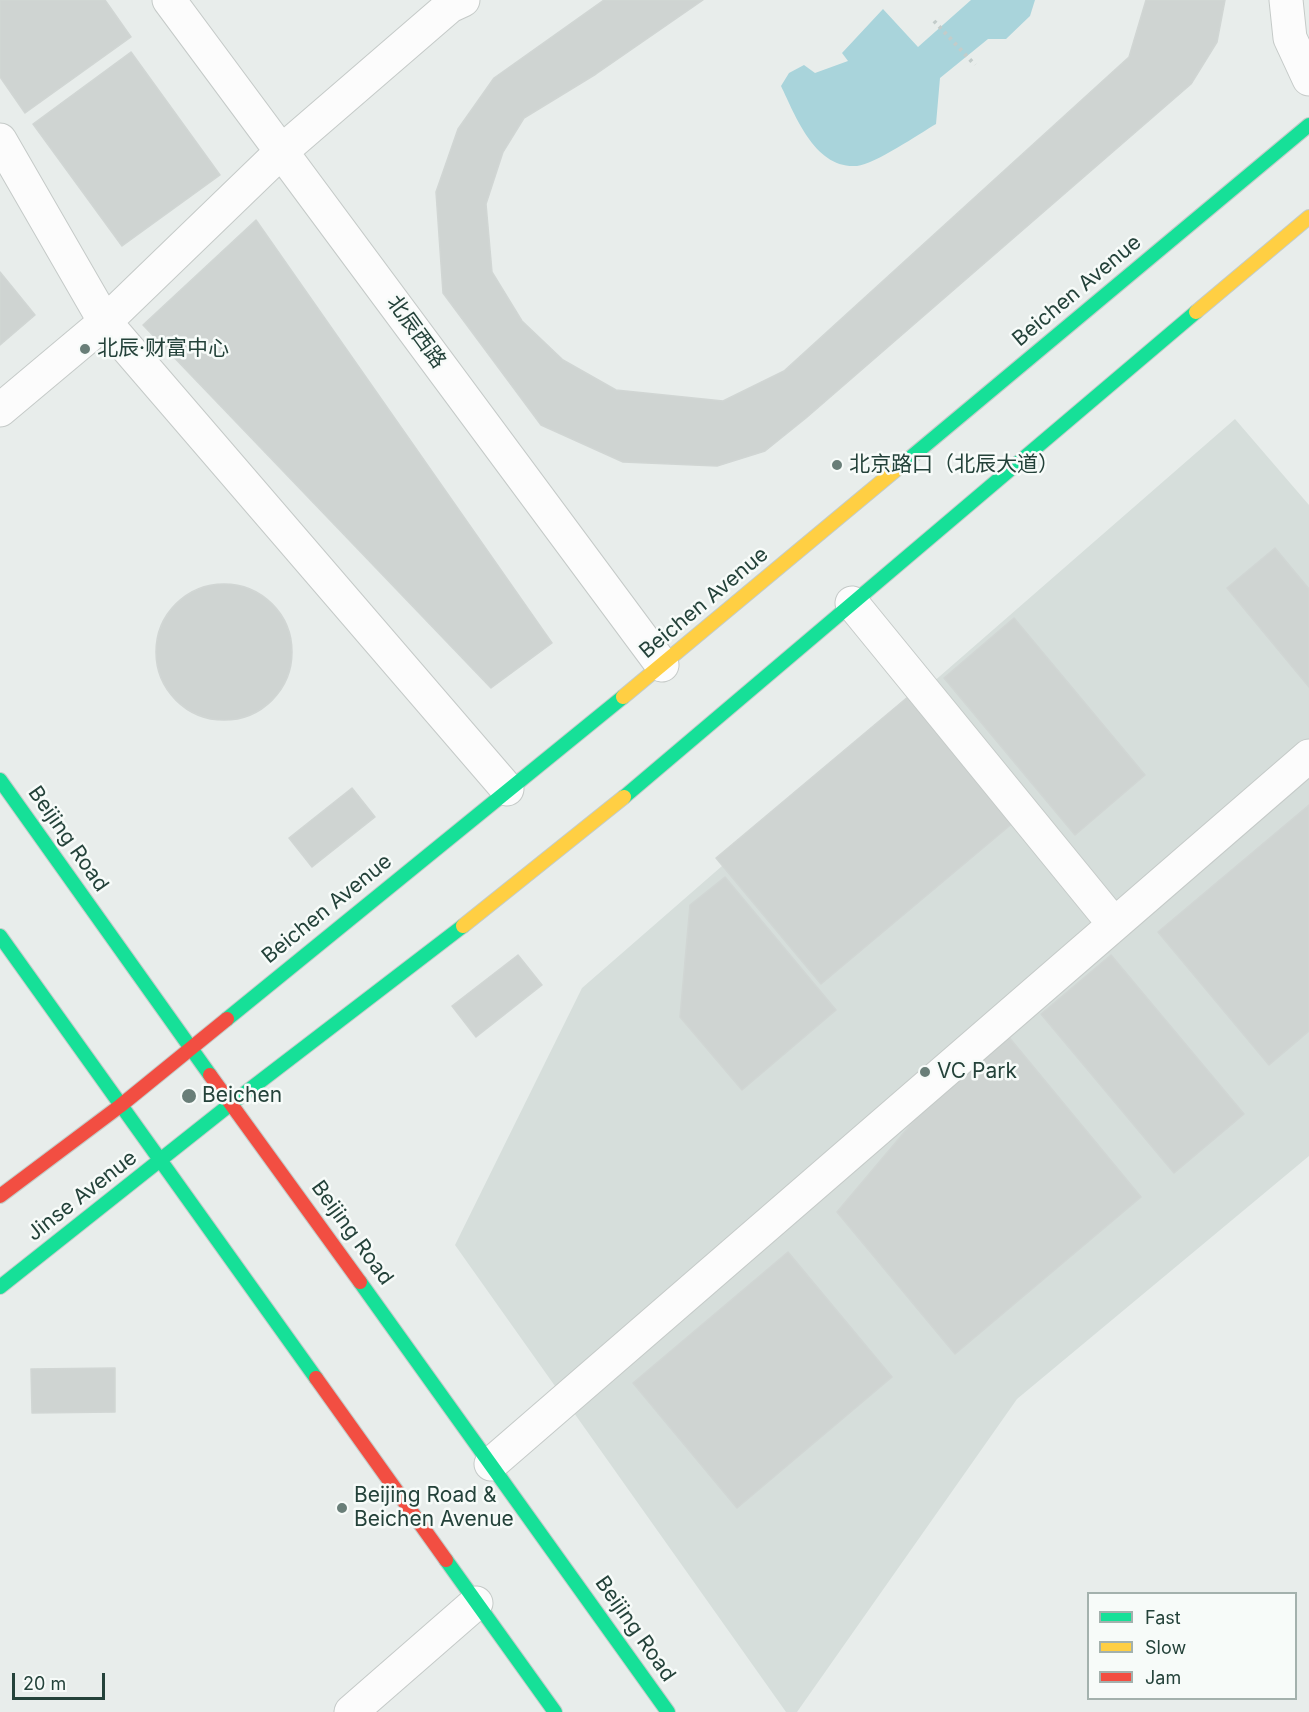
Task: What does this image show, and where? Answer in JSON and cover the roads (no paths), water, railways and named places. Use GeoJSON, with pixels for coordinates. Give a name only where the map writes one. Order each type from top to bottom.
{"type":"FeatureCollection","features":[{"type":"Feature","properties":{"kind":"main road","name":"Beichen Avenue"},"geometry":{"type":"LineString","coordinates":[[120,1106],[662,665],[1309,125]]}},
{"type":"Feature","properties":{"kind":"main road"},"geometry":{"type":"LineString","coordinates":[[161,1161],[232,1103],[540,867],[732,708],[852,603],[1309,217]]}},
{"type":"Feature","properties":{"kind":"main road","name":"Beijing Road"},"geometry":{"type":"LineString","coordinates":[[0,780],[190,1049],[232,1103],[668,1712]]}},
{"type":"Feature","properties":{"kind":"main road"},"geometry":{"type":"LineString","coordinates":[[0,936],[555,1712]]}},
{"type":"Feature","properties":{"kind":"main road"},"geometry":{"type":"LineString","coordinates":[[0,1196],[120,1106]]}},
{"type":"Feature","properties":{"kind":"main road","name":"Jinse Avenue"},"geometry":{"type":"LineString","coordinates":[[0,1287],[161,1161]]}},
{"type":"Feature","properties":{"kind":"street","name":"北辰西路"},"geometry":{"type":"LineString","coordinates":[[169,0],[662,665]]}},
{"type":"Feature","properties":{"kind":"street"},"geometry":{"type":"LineString","coordinates":[[0,410],[105,322],[282,151],[450,6],[463,0]]}},
{"type":"Feature","properties":{"kind":"street"},"geometry":{"type":"LineString","coordinates":[[1286,0],[1290,38],[1309,79]]}},
{"type":"Feature","properties":{"kind":"street"},"geometry":{"type":"LineString","coordinates":[[0,140],[105,322],[507,789]]}},
{"type":"Feature","properties":{"kind":"street"},"geometry":{"type":"LineString","coordinates":[[852,603],[1114,924]]}},
{"type":"Feature","properties":{"kind":"street"},"geometry":{"type":"LineString","coordinates":[[491,1464],[1309,756]]}},
{"type":"Feature","properties":{"kind":"street"},"geometry":{"type":"LineString","coordinates":[[351,1712],[476,1603]]}},
{"type":"Feature","properties":{"kind":"water"},"geometry":{"type":"Polygon","coordinates":[[[971,0],[1035,0],[1030,16],[1006,39],[988,39],[940,78],[936,124],[885,154],[857,166],[842,165],[818,150],[801,126],[781,86],[789,73],[804,65],[815,73],[848,61],[842,53],[883,9],[918,47],[971,0]]]}},
{"type":"Feature","properties":{"kind":"place","name":"北辰·财富中心"},"geometry":{"type":"Point","coordinates":[85,349]}},
{"type":"Feature","properties":{"kind":"place","name":"北京路口（北辰大道）"},"geometry":{"type":"Point","coordinates":[837,465]}},
{"type":"Feature","properties":{"kind":"place","name":"VC Park"},"geometry":{"type":"Point","coordinates":[925,1072]}},
{"type":"Feature","properties":{"kind":"place","name":"Beichen"},"geometry":{"type":"Point","coordinates":[189,1096]}},
{"type":"Feature","properties":{"kind":"place","name":"Beijing Road & Beichen Avenue"},"geometry":{"type":"Point","coordinates":[342,1508]}}]}
